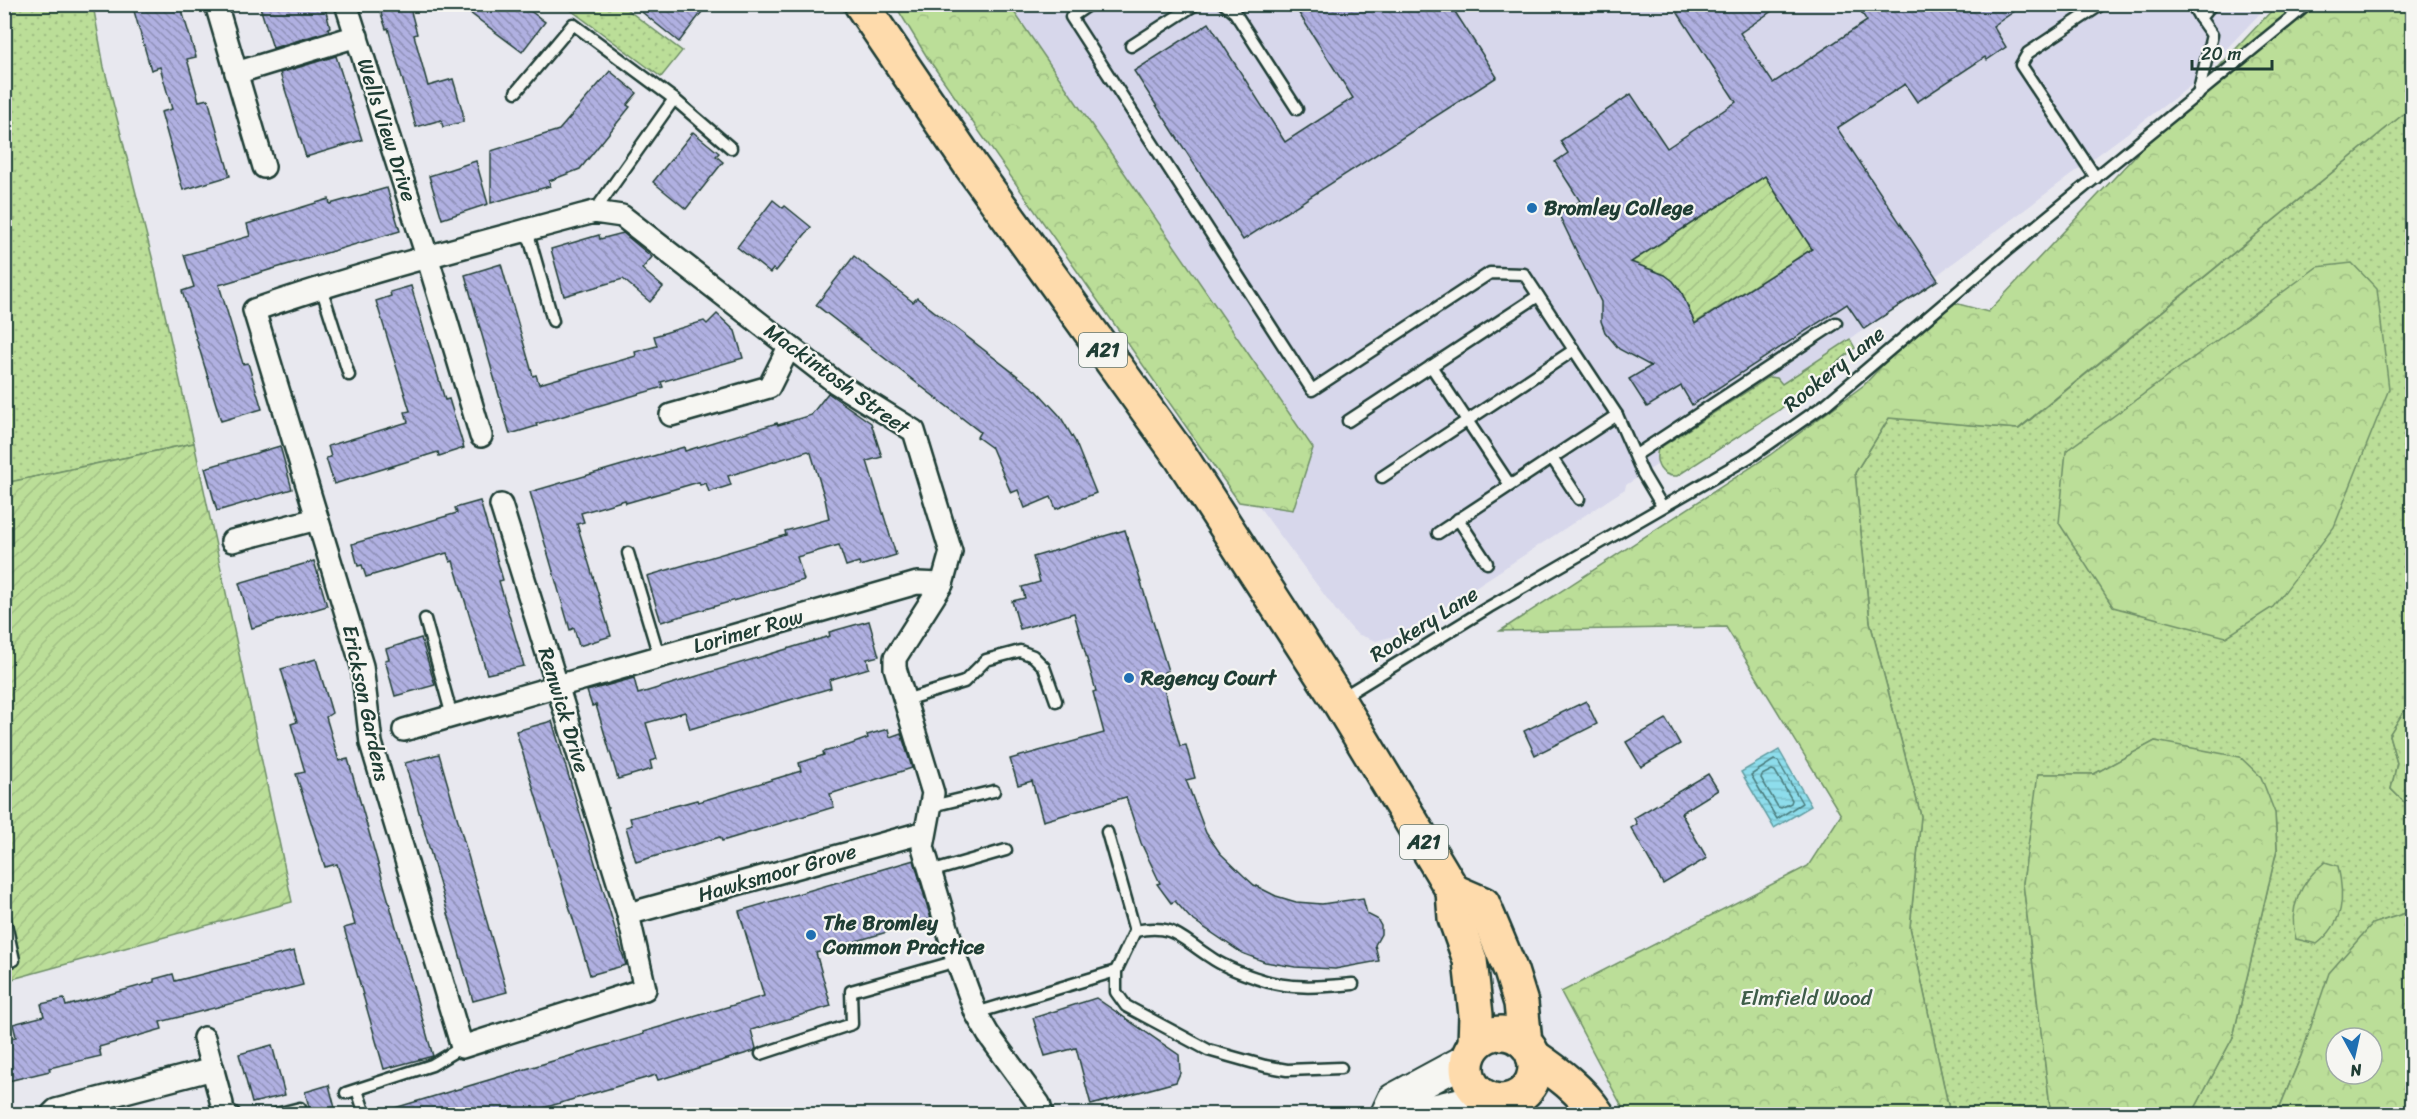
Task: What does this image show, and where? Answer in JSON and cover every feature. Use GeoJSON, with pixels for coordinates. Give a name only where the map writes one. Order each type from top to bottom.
{"type":"FeatureCollection","features":[{"type":"Feature","properties":{"kind":"main road","name":"A21"},"geometry":{"type":"LineString","coordinates":[[861,4],[971,165],[1181,457],[1338,700],[1453,891],[1455,918],[1470,960],[1476,1015],[1471,1051]]}},
{"type":"Feature","properties":{"kind":"main road"},"geometry":{"type":"LineString","coordinates":[[1453,891],[1483,904],[1511,971],[1521,1003],[1529,1050],[1534,1075],[1529,1086],[1508,1104],[1470,1082],[1467,1073],[1471,1051],[1483,1038],[1501,1033],[1516,1036],[1529,1050],[1587,1099],[1598,1114]]}},
{"type":"Feature","properties":{"kind":"street"},"geometry":{"type":"LineString","coordinates":[[216,4],[264,167]]}},
{"type":"Feature","properties":{"kind":"street","name":"Wells View Drive"},"geometry":{"type":"LineString","coordinates":[[346,4],[427,256]]}},
{"type":"Feature","properties":{"kind":"street"},"geometry":{"type":"LineString","coordinates":[[236,73],[357,36]]}},
{"type":"Feature","properties":{"kind":"street","name":"Mackintosh Street"},"geometry":{"type":"LineString","coordinates":[[427,256],[594,212],[622,216],[835,382],[914,431],[951,552],[942,584],[895,658],[895,668],[933,793],[923,847],[957,961],[976,1013],[988,1034],[1039,1104],[1042,1114]]}},
{"type":"Feature","properties":{"kind":"street"},"geometry":{"type":"LineString","coordinates":[[427,256],[481,436]]}},
{"type":"Feature","properties":{"kind":"street","name":"Erickson Gardens"},"geometry":{"type":"LineString","coordinates":[[427,256],[321,286],[254,310],[362,666],[371,743],[462,1047]]}},
{"type":"Feature","properties":{"kind":"street"},"geometry":{"type":"LineString","coordinates":[[671,415],[769,387],[789,347]]}},
{"type":"Feature","properties":{"kind":"street","name":"Renwick Drive"},"geometry":{"type":"LineString","coordinates":[[501,506],[628,914]]}},
{"type":"Feature","properties":{"kind":"street"},"geometry":{"type":"LineString","coordinates":[[232,541],[317,519]]}},
{"type":"Feature","properties":{"kind":"street","name":"Lorimer Row"},"geometry":{"type":"LineString","coordinates":[[404,730],[916,583],[942,584]]}},
{"type":"Feature","properties":{"kind":"street","name":"Hawksmoor Grove"},"geometry":{"type":"LineString","coordinates":[[628,914],[925,832]]}},
{"type":"Feature","properties":{"kind":"street"},"geometry":{"type":"LineString","coordinates":[[462,1047],[645,989],[628,914]]}},
{"type":"Feature","properties":{"kind":"street"},"geometry":{"type":"LineString","coordinates":[[204,1038],[228,1109]]}},
{"type":"Feature","properties":{"kind":"street"},"geometry":{"type":"LineString","coordinates":[[1386,1114],[1393,1099],[1471,1051]]}},
{"type":"Feature","properties":{"kind":"street"},"geometry":{"type":"LineString","coordinates":[[52,1114],[56,1110],[213,1069]]}},
{"type":"Feature","properties":{"kind":"street"},"geometry":{"type":"LineString","coordinates":[[1416,1114],[1508,1104]]}},
{"type":"Feature","properties":{"kind":"lane"},"geometry":{"type":"LineString","coordinates":[[1090,4],[1071,16],[1312,390],[1490,273],[1524,274],[1617,415],[1643,474],[1662,506]]}},
{"type":"Feature","properties":{"kind":"lane"},"geometry":{"type":"LineString","coordinates":[[1131,46],[1196,4]]}},
{"type":"Feature","properties":{"kind":"lane"},"geometry":{"type":"LineString","coordinates":[[1224,4],[1235,13],[1297,109]]}},
{"type":"Feature","properties":{"kind":"lane"},"geometry":{"type":"LineString","coordinates":[[2096,178],[2021,65],[2028,53],[2102,4]]}},
{"type":"Feature","properties":{"kind":"lane"},"geometry":{"type":"LineString","coordinates":[[2192,4],[2212,35],[2198,95]]}},
{"type":"Feature","properties":{"kind":"lane"},"geometry":{"type":"LineString","coordinates":[[2200,18],[2211,4]]}},
{"type":"Feature","properties":{"kind":"lane","name":"Rookery Lane"},"geometry":{"type":"LineString","coordinates":[[1338,700],[1489,607],[1753,454],[1826,404],[2007,250],[2308,4]]}},
{"type":"Feature","properties":{"kind":"lane"},"geometry":{"type":"LineString","coordinates":[[516,92],[573,24],[674,99],[731,148]]}},
{"type":"Feature","properties":{"kind":"lane"},"geometry":{"type":"LineString","coordinates":[[594,212],[674,99]]}},
{"type":"Feature","properties":{"kind":"lane"},"geometry":{"type":"LineString","coordinates":[[526,230],[553,321]]}},
{"type":"Feature","properties":{"kind":"lane"},"geometry":{"type":"LineString","coordinates":[[321,286],[349,375]]}},
{"type":"Feature","properties":{"kind":"lane"},"geometry":{"type":"LineString","coordinates":[[1348,421],[1538,296]]}},
{"type":"Feature","properties":{"kind":"lane"},"geometry":{"type":"LineString","coordinates":[[1636,455],[1836,323]]}},
{"type":"Feature","properties":{"kind":"lane"},"geometry":{"type":"LineString","coordinates":[[1382,477],[1574,350]]}},
{"type":"Feature","properties":{"kind":"lane"},"geometry":{"type":"LineString","coordinates":[[1431,366],[1510,485]]}},
{"type":"Feature","properties":{"kind":"lane"},"geometry":{"type":"LineString","coordinates":[[1438,533],[1617,415]]}},
{"type":"Feature","properties":{"kind":"lane"},"geometry":{"type":"LineString","coordinates":[[1552,458],[1579,500]]}},
{"type":"Feature","properties":{"kind":"lane"},"geometry":{"type":"LineString","coordinates":[[1458,519],[1487,563]]}},
{"type":"Feature","properties":{"kind":"lane"},"geometry":{"type":"LineString","coordinates":[[628,553],[659,656]]}},
{"type":"Feature","properties":{"kind":"lane"},"geometry":{"type":"LineString","coordinates":[[424,619],[452,716]]}},
{"type":"Feature","properties":{"kind":"lane"},"geometry":{"type":"LineString","coordinates":[[905,700],[964,682],[992,657],[1020,651],[1033,656],[1044,667],[1056,701]]}},
{"type":"Feature","properties":{"kind":"lane"},"geometry":{"type":"LineString","coordinates":[[932,806],[994,791]]}},
{"type":"Feature","properties":{"kind":"lane"},"geometry":{"type":"LineString","coordinates":[[1107,832],[1136,931],[1116,971],[1116,992],[1126,1006],[1208,1050],[1287,1070],[1341,1068]]}},
{"type":"Feature","properties":{"kind":"lane"},"geometry":{"type":"LineString","coordinates":[[930,872],[1006,850]]}},
{"type":"Feature","properties":{"kind":"lane"},"geometry":{"type":"LineString","coordinates":[[4,915],[14,960],[4,963]]}},
{"type":"Feature","properties":{"kind":"lane"},"geometry":{"type":"LineString","coordinates":[[1136,931],[1154,927],[1169,930],[1212,958],[1259,979],[1294,987],[1353,984]]}},
{"type":"Feature","properties":{"kind":"lane"},"geometry":{"type":"LineString","coordinates":[[761,1054],[852,1024],[851,991],[957,961]]}},
{"type":"Feature","properties":{"kind":"lane"},"geometry":{"type":"LineString","coordinates":[[976,1013],[1116,971]]}},
{"type":"Feature","properties":{"kind":"lane"},"geometry":{"type":"LineString","coordinates":[[365,1114],[352,1091],[432,1065],[462,1047]]}},
{"type":"Feature","properties":{"kind":"lane"},"geometry":{"type":"LineString","coordinates":[[276,1114],[300,1108]]}},
{"type":"Feature","properties":{"kind":"shaded area","name":"Bromley College"},"geometry":{"type":"Polygon","coordinates":[[[1038,4],[2268,5],[2193,84],[1862,331],[1405,633],[1376,641],[1357,634],[1340,616],[929,62],[1038,4]]]}},
{"type":"Feature","properties":{"kind":"green space"},"geometry":{"type":"Polygon","coordinates":[[[4,5],[93,5],[104,67],[152,257],[194,443],[5,483],[4,5]]]}},
{"type":"Feature","properties":{"kind":"green space"},"geometry":{"type":"Polygon","coordinates":[[[564,5],[621,5],[682,51],[661,77],[564,5]]]}},
{"type":"Feature","properties":{"kind":"green space"},"geometry":{"type":"Polygon","coordinates":[[[895,5],[1019,5],[1012,9],[1313,448],[1293,510],[1239,502],[927,57],[895,5]]]}},
{"type":"Feature","properties":{"kind":"green space","name":"Elmfield Wood"},"geometry":{"type":"Polygon","coordinates":[[[2277,5],[2412,5],[2412,107],[2018,429],[1889,418],[1855,473],[1870,622],[1921,816],[1910,927],[1950,1114],[1626,1114],[1561,992],[1808,866],[1841,815],[1726,627],[1500,631],[1770,455],[1864,385],[1944,300],[1988,312],[2277,5]]]}},
{"type":"Feature","properties":{"kind":"green space","name":"Elmfield Wood"},"geometry":{"type":"Polygon","coordinates":[[[2412,107],[2412,709],[2404,712],[2389,735],[2397,763],[2391,789],[2412,810],[2412,911],[2372,924],[2301,1056],[2277,1114],[2192,1114],[2233,1037],[2277,849],[2275,813],[2155,741],[2094,774],[2039,774],[2023,883],[2051,1114],[1950,1114],[1910,927],[1921,816],[1870,622],[1855,473],[1889,418],[2019,429],[2412,107]]]}},
{"type":"Feature","properties":{"kind":"green space"},"geometry":{"type":"Polygon","coordinates":[[[1765,176],[1812,249],[1687,328],[1682,296],[1677,286],[1670,280],[1650,273],[1619,270],[1765,176]]]}},
{"type":"Feature","properties":{"kind":"green space"},"geometry":{"type":"Polygon","coordinates":[[[2352,263],[2377,289],[2389,389],[2334,527],[2273,607],[2226,637],[2113,607],[2059,523],[2066,451],[2317,267],[2352,263]]]}},
{"type":"Feature","properties":{"kind":"green space"},"geometry":{"type":"Polygon","coordinates":[[[1850,339],[1855,348],[1778,411],[1677,476],[1671,476],[1660,468],[1657,460],[1658,449],[1769,377],[1777,378],[1782,384],[1850,339]]]}},
{"type":"Feature","properties":{"kind":"green space"},"geometry":{"type":"Polygon","coordinates":[[[194,443],[292,902],[5,981],[5,483],[194,443]]]}},
{"type":"Feature","properties":{"kind":"green space"},"geometry":{"type":"Polygon","coordinates":[[[2412,709],[2412,810],[2391,789],[2397,763],[2389,735],[2404,711],[2412,709]]]}},
{"type":"Feature","properties":{"kind":"green space"},"geometry":{"type":"Polygon","coordinates":[[[2155,741],[2240,757],[2261,777],[2275,813],[2277,849],[2233,1037],[2192,1114],[2051,1114],[2023,883],[2038,774],[2094,774],[2155,741]]]}},
{"type":"Feature","properties":{"kind":"green space"},"geometry":{"type":"Polygon","coordinates":[[[2325,862],[2338,866],[2342,899],[2333,927],[2317,944],[2296,939],[2293,917],[2298,896],[2303,887],[2325,862]]]}},
{"type":"Feature","properties":{"kind":"green space"},"geometry":{"type":"Polygon","coordinates":[[[2412,911],[2412,1114],[2277,1114],[2301,1056],[2329,973],[2372,924],[2412,911]]]}},
{"type":"Feature","properties":{"kind":"water"},"geometry":{"type":"Polygon","coordinates":[[[1779,750],[1811,806],[1774,828],[1741,772],[1779,750]]]}},
{"type":"Feature","properties":{"kind":"building"},"geometry":{"type":"Polygon","coordinates":[[[132,4],[180,4],[196,57],[187,59],[199,101],[208,99],[230,176],[183,190],[161,112],[172,109],[160,67],[151,70],[132,4]]]}},
{"type":"Feature","properties":{"kind":"building"},"geometry":{"type":"Polygon","coordinates":[[[259,4],[324,4],[329,31],[273,48],[259,4]]]}},
{"type":"Feature","properties":{"kind":"building"},"geometry":{"type":"Polygon","coordinates":[[[378,4],[409,4],[417,34],[414,35],[428,86],[453,79],[463,113],[463,122],[443,127],[441,120],[416,127],[388,28],[386,29],[378,4]]]}},
{"type":"Feature","properties":{"kind":"building"},"geometry":{"type":"Polygon","coordinates":[[[458,4],[521,4],[545,22],[522,52],[458,4]]]}},
{"type":"Feature","properties":{"kind":"building"},"geometry":{"type":"Polygon","coordinates":[[[632,4],[708,4],[679,42],[632,4]]]}},
{"type":"Feature","properties":{"kind":"building"},"geometry":{"type":"Polygon","coordinates":[[[1293,4],[1450,4],[1497,77],[1243,240],[1134,71],[1209,23],[1285,142],[1353,98],[1293,4]]]}},
{"type":"Feature","properties":{"kind":"building"},"geometry":{"type":"Polygon","coordinates":[[[1672,4],[1782,4],[1740,33],[1773,83],[1867,21],[1856,4],[2025,4],[1993,26],[2006,47],[1987,60],[1985,57],[1917,102],[1905,84],[1837,128],[1938,280],[1864,329],[1847,304],[1692,405],[1681,386],[1647,407],[1629,379],[1651,366],[1619,349],[1605,332],[1601,321],[1601,302],[1559,215],[1580,201],[1555,162],[1568,153],[1560,141],[1631,94],[1667,148],[1736,102],[1672,4]],[[1765,176],[1631,262],[1665,275],[1673,281],[1682,293],[1695,324],[1812,249],[1765,176]]]}},
{"type":"Feature","properties":{"kind":"building"},"geometry":{"type":"Polygon","coordinates":[[[336,56],[362,140],[306,157],[280,73],[336,56]]]}},
{"type":"Feature","properties":{"kind":"building"},"geometry":{"type":"Polygon","coordinates":[[[610,71],[637,93],[627,105],[630,107],[580,169],[549,181],[550,186],[491,203],[491,151],[559,130],[610,71]]]}},
{"type":"Feature","properties":{"kind":"building"},"geometry":{"type":"Polygon","coordinates":[[[693,132],[719,153],[716,156],[723,162],[686,209],[653,182],[693,132]]]}},
{"type":"Feature","properties":{"kind":"building"},"geometry":{"type":"Polygon","coordinates":[[[476,161],[488,204],[442,219],[429,176],[476,161]]]}},
{"type":"Feature","properties":{"kind":"building"},"geometry":{"type":"Polygon","coordinates":[[[387,188],[400,231],[219,285],[243,364],[248,363],[262,409],[221,421],[182,291],[194,287],[184,255],[250,236],[247,224],[329,199],[330,204],[387,188]]]}},
{"type":"Feature","properties":{"kind":"building"},"geometry":{"type":"Polygon","coordinates":[[[773,200],[783,208],[785,206],[811,227],[776,271],[773,269],[770,273],[737,247],[773,200]]]}},
{"type":"Feature","properties":{"kind":"building"},"geometry":{"type":"Polygon","coordinates":[[[623,233],[652,257],[642,269],[663,287],[650,302],[623,279],[564,296],[551,249],[599,235],[600,239],[623,233]]]}},
{"type":"Feature","properties":{"kind":"building"},"geometry":{"type":"Polygon","coordinates":[[[854,256],[913,302],[917,298],[1037,391],[1060,416],[1075,441],[1096,493],[1056,509],[1051,497],[1025,508],[1018,490],[1011,493],[992,448],[977,437],[980,432],[816,305],[854,256]]]}},
{"type":"Feature","properties":{"kind":"building"},"geometry":{"type":"Polygon","coordinates":[[[501,264],[533,376],[536,375],[539,384],[636,356],[635,352],[657,346],[654,336],[704,321],[707,324],[717,314],[735,331],[743,358],[661,382],[663,387],[536,424],[537,426],[510,434],[465,275],[501,264]]]}},
{"type":"Feature","properties":{"kind":"building"},"geometry":{"type":"Polygon","coordinates":[[[411,286],[445,400],[449,399],[464,448],[439,456],[438,452],[334,484],[326,458],[331,457],[328,446],[408,422],[405,412],[410,411],[376,301],[391,296],[390,292],[411,286]]]}},
{"type":"Feature","properties":{"kind":"building"},"geometry":{"type":"Polygon","coordinates":[[[828,393],[871,423],[882,457],[867,461],[896,555],[860,566],[859,562],[846,566],[839,545],[797,557],[804,580],[661,622],[647,576],[786,535],[785,531],[829,519],[825,499],[811,453],[808,451],[728,476],[731,485],[709,492],[706,483],[700,485],[699,482],[626,503],[625,500],[581,513],[584,522],[577,524],[611,636],[579,646],[574,628],[570,630],[530,492],[684,447],[685,451],[811,415],[828,393]]]}},
{"type":"Feature","properties":{"kind":"building"},"geometry":{"type":"Polygon","coordinates":[[[280,446],[292,489],[217,511],[205,468],[280,446]]]}},
{"type":"Feature","properties":{"kind":"building"},"geometry":{"type":"Polygon","coordinates":[[[480,501],[503,580],[499,581],[524,666],[487,674],[453,561],[450,562],[447,553],[366,577],[362,565],[358,566],[352,544],[457,513],[455,508],[480,501]]]}},
{"type":"Feature","properties":{"kind":"building"},"geometry":{"type":"Polygon","coordinates":[[[1125,530],[1168,671],[1164,672],[1167,684],[1163,685],[1180,746],[1186,745],[1195,778],[1186,780],[1206,833],[1220,853],[1254,885],[1276,896],[1296,902],[1322,904],[1363,898],[1367,914],[1377,919],[1381,926],[1381,934],[1375,945],[1379,961],[1335,969],[1295,967],[1265,962],[1242,953],[1190,918],[1175,901],[1171,903],[1157,884],[1160,883],[1141,843],[1126,797],[1043,821],[1032,781],[1018,785],[1010,759],[1104,733],[1093,692],[1096,691],[1074,613],[1020,629],[1012,601],[1025,598],[1022,587],[1040,582],[1033,557],[1125,530]]]}},
{"type":"Feature","properties":{"kind":"building"},"geometry":{"type":"Polygon","coordinates":[[[314,561],[327,606],[252,628],[239,583],[314,561]]]}},
{"type":"Feature","properties":{"kind":"building"},"geometry":{"type":"Polygon","coordinates":[[[869,621],[879,656],[867,659],[869,668],[829,680],[831,688],[690,729],[685,712],[646,723],[657,759],[650,761],[652,769],[618,779],[596,705],[592,706],[587,691],[634,678],[638,694],[830,636],[829,632],[869,621]]]}},
{"type":"Feature","properties":{"kind":"building"},"geometry":{"type":"Polygon","coordinates":[[[421,638],[435,685],[395,696],[385,660],[389,659],[386,649],[421,638]]]}},
{"type":"Feature","properties":{"kind":"building"},"geometry":{"type":"Polygon","coordinates":[[[316,659],[332,713],[326,717],[339,761],[348,759],[433,1056],[384,1069],[344,928],[355,925],[337,864],[325,867],[296,774],[305,772],[291,724],[297,722],[281,669],[316,659]]]}},
{"type":"Feature","properties":{"kind":"building"},"geometry":{"type":"Polygon","coordinates":[[[1586,701],[1597,724],[1535,755],[1524,731],[1586,701]]]}},
{"type":"Feature","properties":{"kind":"building"},"geometry":{"type":"Polygon","coordinates":[[[1666,719],[1680,744],[1641,767],[1626,742],[1666,719]]]}},
{"type":"Feature","properties":{"kind":"building"},"geometry":{"type":"Polygon","coordinates":[[[552,721],[626,965],[590,975],[516,731],[552,721]]]}},
{"type":"Feature","properties":{"kind":"building"},"geometry":{"type":"Polygon","coordinates":[[[888,729],[890,737],[901,733],[912,768],[830,794],[834,807],[722,841],[720,837],[636,862],[626,827],[632,825],[630,818],[697,800],[698,802],[801,771],[799,763],[824,755],[823,752],[868,738],[867,735],[888,729]]]}},
{"type":"Feature","properties":{"kind":"building"},"geometry":{"type":"Polygon","coordinates":[[[439,754],[507,992],[473,1001],[405,763],[439,754]]]}},
{"type":"Feature","properties":{"kind":"building"},"geometry":{"type":"Polygon","coordinates":[[[1708,774],[1718,790],[1681,813],[1707,858],[1663,884],[1631,828],[1637,824],[1634,818],[1708,774]]]}},
{"type":"Feature","properties":{"kind":"building"},"geometry":{"type":"Polygon","coordinates":[[[914,860],[931,919],[816,953],[831,1006],[751,1030],[756,1048],[754,1051],[658,1080],[656,1075],[523,1114],[392,1114],[391,1109],[764,996],[739,911],[914,860]]]}},
{"type":"Feature","properties":{"kind":"building"},"geometry":{"type":"Polygon","coordinates":[[[294,951],[303,985],[160,1022],[162,1029],[99,1047],[101,1056],[49,1068],[50,1071],[4,1082],[4,1039],[16,1037],[13,1024],[44,1016],[41,1004],[64,999],[66,1006],[154,982],[154,979],[173,974],[175,981],[294,951]]]}},
{"type":"Feature","properties":{"kind":"building"},"geometry":{"type":"Polygon","coordinates":[[[1096,998],[1179,1055],[1180,1073],[1176,1082],[1091,1105],[1076,1048],[1045,1056],[1033,1018],[1096,998]]]}},
{"type":"Feature","properties":{"kind":"building"},"geometry":{"type":"Polygon","coordinates":[[[272,1045],[285,1095],[252,1103],[239,1054],[272,1045]]]}},
{"type":"Feature","properties":{"kind":"building"},"geometry":{"type":"Polygon","coordinates":[[[329,1085],[335,1108],[311,1114],[305,1092],[329,1085]]]}},
{"type":"Feature","properties":{"kind":"place","name":"Bromley College"},"geometry":{"type":"Point","coordinates":[1532,208]}},
{"type":"Feature","properties":{"kind":"place","name":"Regency Court"},"geometry":{"type":"Point","coordinates":[1129,678]}},
{"type":"Feature","properties":{"kind":"place","name":"The Bromley Common Practice"},"geometry":{"type":"Point","coordinates":[811,935]}}]}
